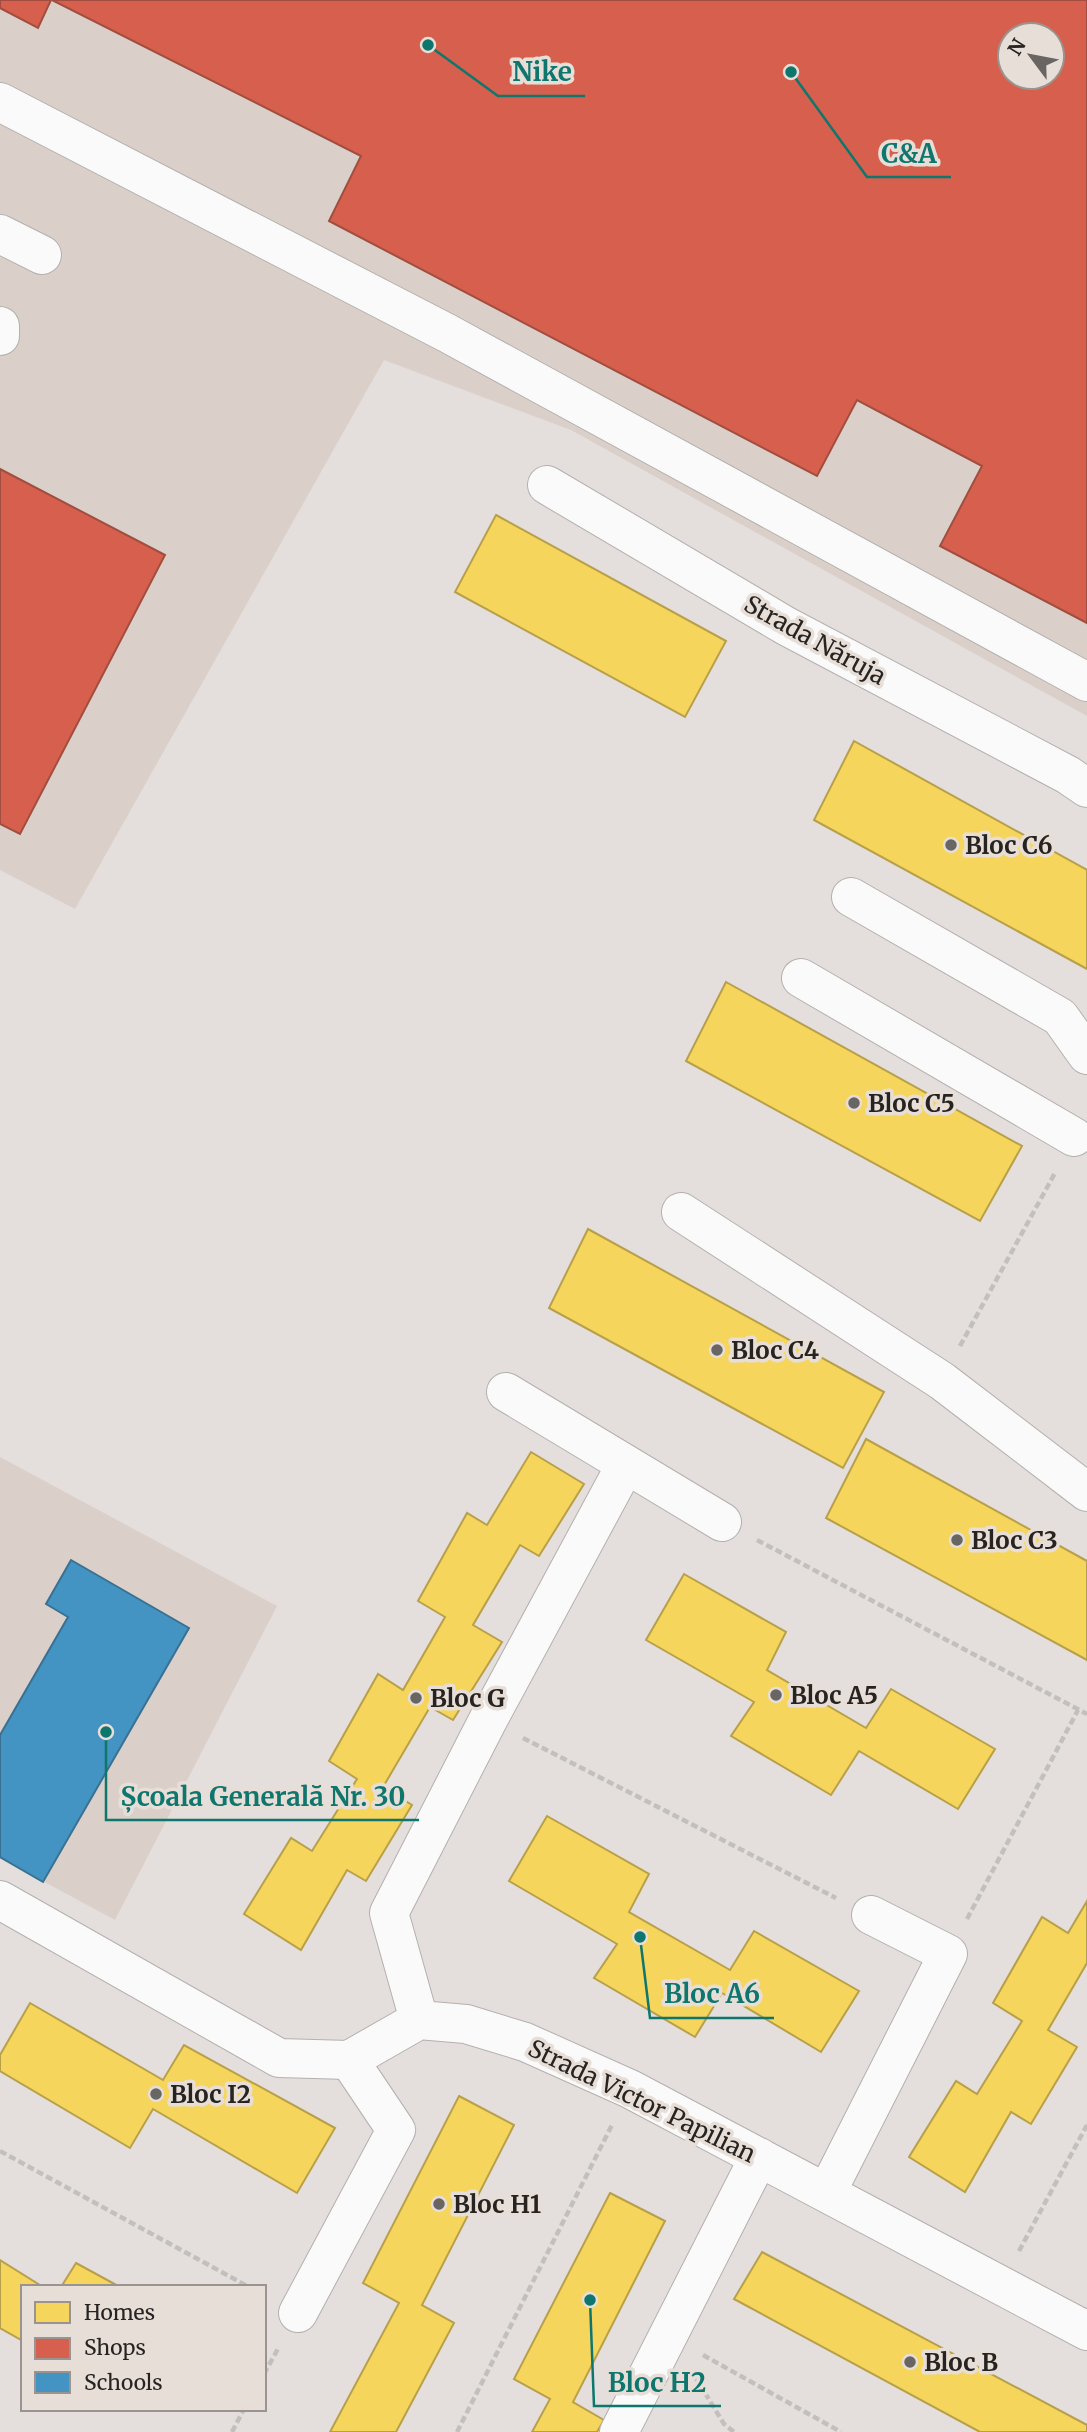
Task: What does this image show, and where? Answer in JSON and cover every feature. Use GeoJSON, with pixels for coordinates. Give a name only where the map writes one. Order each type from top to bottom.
{"type":"FeatureCollection","features":[{"type":"Feature","properties":{"kind":"street"},"geometry":{"type":"LineString","coordinates":[[0,102],[447,333],[1087,682]]}},
{"type":"Feature","properties":{"kind":"street"},"geometry":{"type":"LineString","coordinates":[[0,234],[42,255]]}},
{"type":"Feature","properties":{"kind":"street"},"geometry":{"type":"LineString","coordinates":[[0,326],[0,336]]}},
{"type":"Feature","properties":{"kind":"street","name":"Strada Năruja"},"geometry":{"type":"LineString","coordinates":[[547,485],[786,626],[1068,775],[1087,788]]}},
{"type":"Feature","properties":{"kind":"street"},"geometry":{"type":"LineString","coordinates":[[850,897],[1060,1017],[1087,1055]]}},
{"type":"Feature","properties":{"kind":"street"},"geometry":{"type":"LineString","coordinates":[[801,978],[1083,1136]]}},
{"type":"Feature","properties":{"kind":"street"},"geometry":{"type":"LineString","coordinates":[[681,1212],[942,1381],[1087,1492]]}},
{"type":"Feature","properties":{"kind":"street"},"geometry":{"type":"LineString","coordinates":[[506,1392],[722,1522]]}},
{"type":"Feature","properties":{"kind":"street"},"geometry":{"type":"LineString","coordinates":[[0,1900],[279,2058],[349,2060],[419,2020],[389,1913],[488,1720],[625,1465]]}},
{"type":"Feature","properties":{"kind":"street"},"geometry":{"type":"LineString","coordinates":[[827,2192],[948,1954],[871,1915]]}},
{"type":"Feature","properties":{"kind":"street","name":"Strada Victor Papilian"},"geometry":{"type":"LineString","coordinates":[[419,2020],[466,2024],[525,2042],[630,2090],[1087,2331]]}},
{"type":"Feature","properties":{"kind":"street"},"geometry":{"type":"LineString","coordinates":[[298,2313],[396,2130],[349,2060]]}},
{"type":"Feature","properties":{"kind":"street"},"geometry":{"type":"LineString","coordinates":[[619,2432],[759,2157]]}},
{"type":"Feature","properties":{"kind":"path"},"geometry":{"type":"LineString","coordinates":[[942,1381],[1083,1136]]}},
{"type":"Feature","properties":{"kind":"path"},"geometry":{"type":"LineString","coordinates":[[722,1522],[1087,1714]]}},
{"type":"Feature","properties":{"kind":"path"},"geometry":{"type":"LineString","coordinates":[[948,1954],[1078,1710]]}},
{"type":"Feature","properties":{"kind":"path"},"geometry":{"type":"LineString","coordinates":[[488,1720],[871,1915]]}},
{"type":"Feature","properties":{"kind":"path"},"geometry":{"type":"LineString","coordinates":[[457,2432],[630,2090]]}},
{"type":"Feature","properties":{"kind":"path"},"geometry":{"type":"LineString","coordinates":[[1001,2286],[1087,2125]]}},
{"type":"Feature","properties":{"kind":"path"},"geometry":{"type":"LineString","coordinates":[[0,2151],[245,2285]]}},
{"type":"Feature","properties":{"kind":"path"},"geometry":{"type":"LineString","coordinates":[[669,2336],[724,2424],[734,2432]]}},
{"type":"Feature","properties":{"kind":"path"},"geometry":{"type":"LineString","coordinates":[[669,2336],[841,2432]]}},
{"type":"Feature","properties":{"kind":"path"},"geometry":{"type":"LineString","coordinates":[[232,2432],[243,2411]]}},
{"type":"Feature","properties":{"kind":"shaded area"},"geometry":{"type":"Polygon","coordinates":[[[0,0],[1087,0],[1087,716],[571,430],[384,360],[75,909],[0,870],[0,0]]]}},
{"type":"Feature","properties":{"kind":"shaded area"},"geometry":{"type":"Polygon","coordinates":[[[0,1457],[277,1606],[115,1920],[0,1858],[0,1457]]]}},
{"type":"Feature","properties":{"kind":"building: Homes"},"geometry":{"type":"Polygon","coordinates":[[[496,515],[726,641],[685,717],[455,592],[496,515]]]}},
{"type":"Feature","properties":{"kind":"building: Homes","name":"Bloc C6"},"geometry":{"type":"Polygon","coordinates":[[[854,741],[1087,870],[1087,969],[814,820],[854,741]]]}},
{"type":"Feature","properties":{"kind":"building: Homes","name":"Bloc C5"},"geometry":{"type":"Polygon","coordinates":[[[726,982],[1022,1146],[980,1221],[686,1061],[726,982]]]}},
{"type":"Feature","properties":{"kind":"building: Homes","name":"Bloc C4"},"geometry":{"type":"Polygon","coordinates":[[[588,1229],[884,1392],[843,1468],[549,1308],[588,1229]]]}},
{"type":"Feature","properties":{"kind":"building: Homes","name":"Bloc C3"},"geometry":{"type":"Polygon","coordinates":[[[866,1439],[1087,1561],[1087,1660],[826,1518],[866,1439]]]}},
{"type":"Feature","properties":{"kind":"building: Homes","name":"Bloc G"},"geometry":{"type":"Polygon","coordinates":[[[531,1452],[584,1484],[539,1556],[520,1545],[473,1625],[502,1642],[453,1720],[430,1707],[383,1787],[412,1805],[366,1881],[347,1870],[301,1950],[244,1914],[291,1838],[312,1851],[357,1779],[329,1761],[378,1674],[403,1690],[445,1617],[418,1601],[467,1513],[487,1525],[531,1452]]]}},
{"type":"Feature","properties":{"kind":"building: Homes","name":"Bloc A5"},"geometry":{"type":"Polygon","coordinates":[[[684,1574],[786,1632],[767,1670],[866,1728],[891,1689],[995,1749],[958,1809],[859,1751],[831,1795],[731,1736],[754,1702],[646,1640],[684,1574]]]}},
{"type":"Feature","properties":{"kind":"building: Homes"},"geometry":{"type":"Polygon","coordinates":[[[547,1816],[649,1874],[629,1912],[730,1970],[754,1931],[859,1991],[821,2052],[722,1993],[695,2037],[594,1978],[617,1944],[509,1881],[547,1816]]]}},
{"type":"Feature","properties":{"kind":"building: Homes"},"geometry":{"type":"Polygon","coordinates":[[[1087,1901],[1087,1963],[1048,2030],[1077,2047],[1031,2124],[1011,2112],[965,2192],[909,2157],[956,2081],[977,2094],[1022,2021],[993,2003],[1042,1917],[1068,1933],[1087,1901]]]}},
{"type":"Feature","properties":{"kind":"building: Homes","name":"Bloc I2"},"geometry":{"type":"Polygon","coordinates":[[[30,2003],[163,2080],[184,2045],[335,2128],[297,2193],[153,2109],[130,2148],[0,2071],[0,2055],[30,2003]]]}},
{"type":"Feature","properties":{"kind":"building: Homes","name":"Bloc H1"},"geometry":{"type":"Polygon","coordinates":[[[459,2096],[514,2125],[422,2305],[454,2323],[396,2432],[330,2432],[399,2303],[363,2283],[459,2096]]]}},
{"type":"Feature","properties":{"kind":"building: Homes"},"geometry":{"type":"Polygon","coordinates":[[[610,2193],[665,2221],[573,2402],[604,2420],[597,2432],[532,2432],[550,2399],[514,2379],[610,2193]]]}},
{"type":"Feature","properties":{"kind":"building: Homes","name":"Bloc B"},"geometry":{"type":"Polygon","coordinates":[[[762,2252],[1087,2425],[1087,2432],[980,2432],[734,2299],[762,2252]]]}},
{"type":"Feature","properties":{"kind":"building: Homes"},"geometry":{"type":"Polygon","coordinates":[[[0,2260],[40,2285],[21,2285],[21,2340],[0,2328],[0,2260]]]}},
{"type":"Feature","properties":{"kind":"building: Homes"},"geometry":{"type":"Polygon","coordinates":[[[76,2263],[116,2285],[62,2285],[76,2263]]]}},
{"type":"Feature","properties":{"kind":"building: Shops"},"geometry":{"type":"Polygon","coordinates":[[[0,0],[51,0],[38,28],[0,8],[0,0]]]}},
{"type":"Feature","properties":{"kind":"building: Shops"},"geometry":{"type":"Polygon","coordinates":[[[52,0],[1087,0],[1087,623],[940,546],[982,466],[857,400],[817,476],[329,221],[361,156],[52,0]]]}},
{"type":"Feature","properties":{"kind":"building: Shops"},"geometry":{"type":"Polygon","coordinates":[[[0,469],[165,555],[20,834],[0,824],[0,469]]]}},
{"type":"Feature","properties":{"kind":"building: Schools"},"geometry":{"type":"Polygon","coordinates":[[[71,1560],[189,1628],[43,1882],[0,1857],[0,1735],[68,1617],[46,1604],[71,1560]]]}},
{"type":"Feature","properties":{"kind":"place","name":"Nike"},"geometry":{"type":"Point","coordinates":[428,45]}},
{"type":"Feature","properties":{"kind":"place","name":"C&A"},"geometry":{"type":"Point","coordinates":[791,72]}},
{"type":"Feature","properties":{"kind":"place","name":"Bloc C6"},"geometry":{"type":"Point","coordinates":[951,845]}},
{"type":"Feature","properties":{"kind":"place","name":"Bloc C5"},"geometry":{"type":"Point","coordinates":[854,1103]}},
{"type":"Feature","properties":{"kind":"place","name":"Bloc C4"},"geometry":{"type":"Point","coordinates":[717,1350]}},
{"type":"Feature","properties":{"kind":"place","name":"Bloc C3"},"geometry":{"type":"Point","coordinates":[957,1540]}},
{"type":"Feature","properties":{"kind":"place","name":"Bloc A5"},"geometry":{"type":"Point","coordinates":[776,1695]}},
{"type":"Feature","properties":{"kind":"place","name":"Bloc G"},"geometry":{"type":"Point","coordinates":[416,1698]}},
{"type":"Feature","properties":{"kind":"place","name":"Școala Generală Nr. 30"},"geometry":{"type":"Point","coordinates":[106,1732]}},
{"type":"Feature","properties":{"kind":"place","name":"Bloc A6"},"geometry":{"type":"Point","coordinates":[640,1937]}},
{"type":"Feature","properties":{"kind":"place","name":"Bloc I2"},"geometry":{"type":"Point","coordinates":[156,2094]}},
{"type":"Feature","properties":{"kind":"place","name":"Bloc H1"},"geometry":{"type":"Point","coordinates":[439,2204]}},
{"type":"Feature","properties":{"kind":"place","name":"Bloc H2"},"geometry":{"type":"Point","coordinates":[590,2300]}},
{"type":"Feature","properties":{"kind":"place","name":"Bloc B"},"geometry":{"type":"Point","coordinates":[910,2362]}}]}
